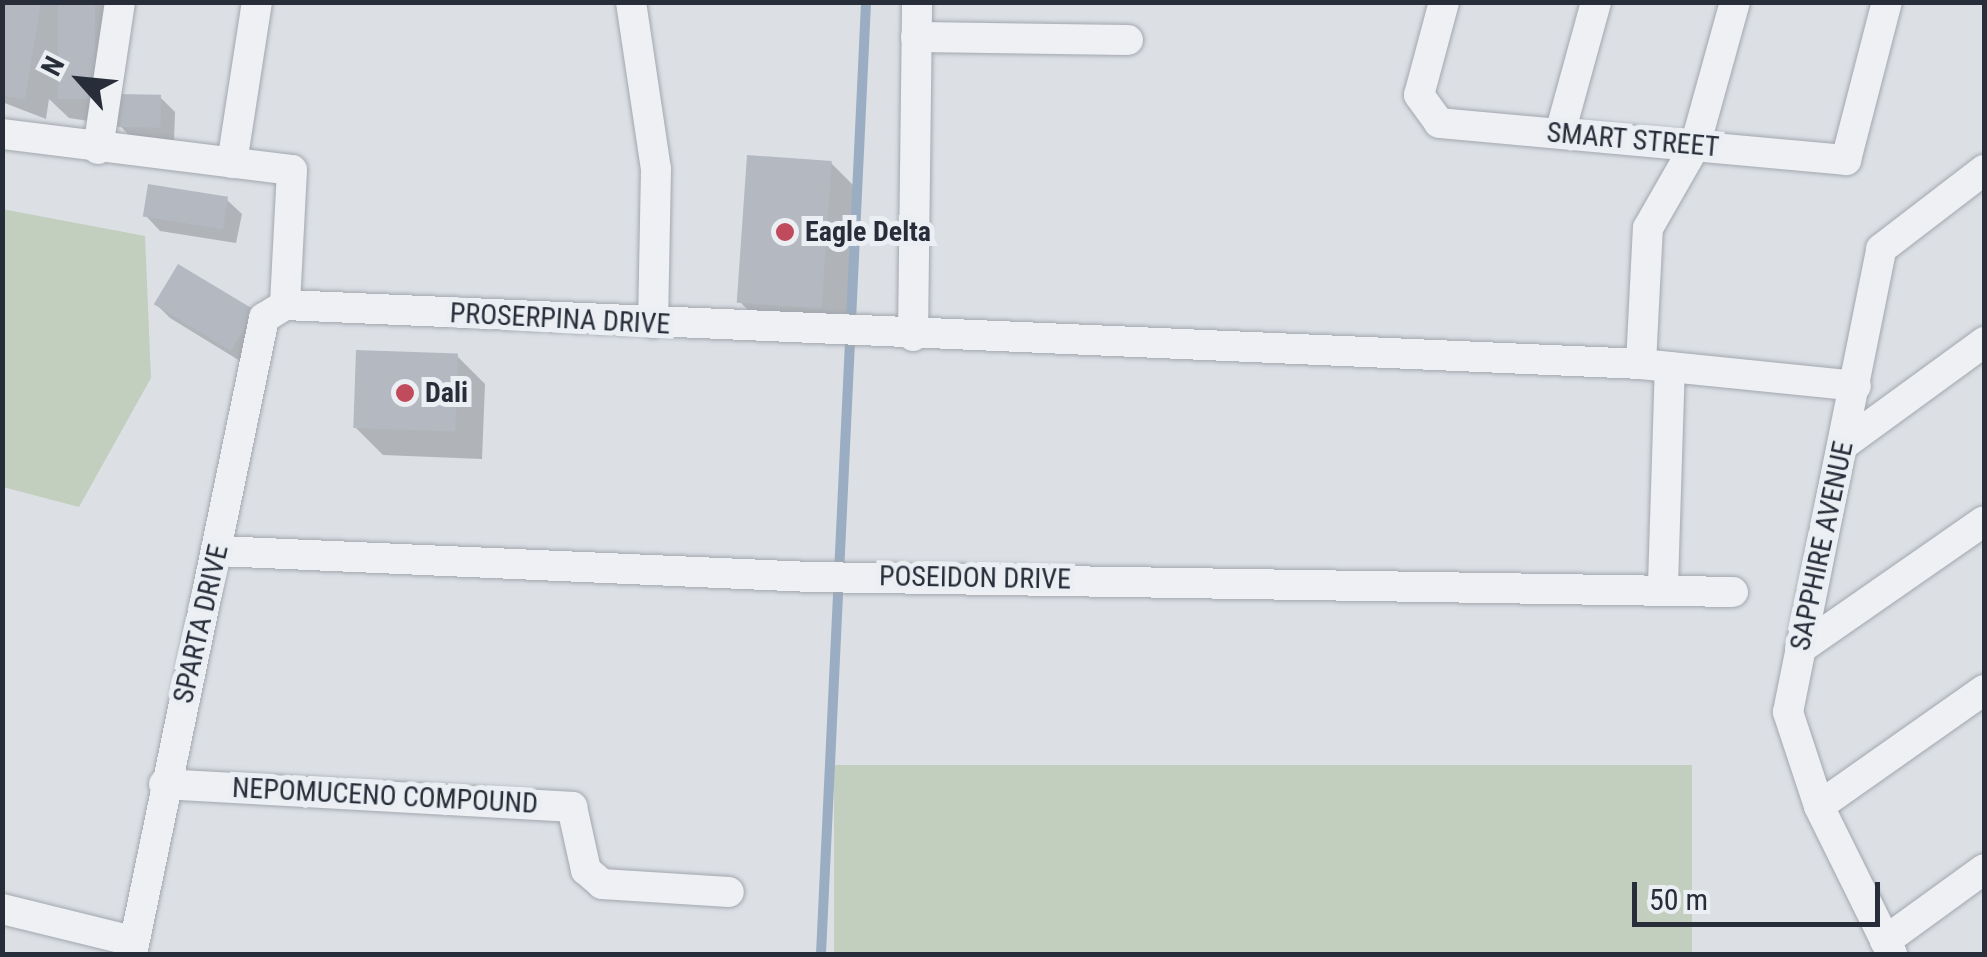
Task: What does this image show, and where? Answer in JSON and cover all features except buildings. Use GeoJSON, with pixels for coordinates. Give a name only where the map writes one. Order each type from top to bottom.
{"type":"FeatureCollection","features":[{"type":"Feature","properties":{"kind":"street"},"geometry":{"type":"LineString","coordinates":[[98,149],[120,2]]}},
{"type":"Feature","properties":{"kind":"street"},"geometry":{"type":"LineString","coordinates":[[232,163],[257,2]]}},
{"type":"Feature","properties":{"kind":"street"},"geometry":{"type":"LineString","coordinates":[[631,2],[656,169],[653,323]]}},
{"type":"Feature","properties":{"kind":"street"},"geometry":{"type":"LineString","coordinates":[[900,336],[917,2]]}},
{"type":"Feature","properties":{"kind":"street","name":"SMART STREET"},"geometry":{"type":"LineString","coordinates":[[1444,2],[1418,95],[1424,112],[1439,123],[1846,160],[1887,2]]}},
{"type":"Feature","properties":{"kind":"street"},"geometry":{"type":"LineString","coordinates":[[1560,133],[1596,2]]}},
{"type":"Feature","properties":{"kind":"street"},"geometry":{"type":"LineString","coordinates":[[1663,585],[1648,228],[1695,146],[1736,2]]}},
{"type":"Feature","properties":{"kind":"street"},"geometry":{"type":"LineString","coordinates":[[916,38],[1128,40]]}},
{"type":"Feature","properties":{"kind":"street"},"geometry":{"type":"LineString","coordinates":[[2,134],[98,149],[292,170],[285,305]]}},
{"type":"Feature","properties":{"kind":"street","name":"SAPPHIRE AVENUE"},"geometry":{"type":"LineString","coordinates":[[1888,948],[1819,806],[1788,712],[1882,249],[1984,170]]}},
{"type":"Feature","properties":{"kind":"street","name":"PROSERPINA DRIVE"},"geometry":{"type":"LineString","coordinates":[[285,305],[900,336],[1656,365],[1856,386]]}},
{"type":"Feature","properties":{"kind":"street","name":"SPARTA DRIVE"},"geometry":{"type":"LineString","coordinates":[[132,948],[264,318],[285,305]]}},
{"type":"Feature","properties":{"kind":"street"},"geometry":{"type":"LineString","coordinates":[[1843,446],[1984,342]]}},
{"type":"Feature","properties":{"kind":"street"},"geometry":{"type":"LineString","coordinates":[[1800,649],[1984,520]]}},
{"type":"Feature","properties":{"kind":"street","name":"POSEIDON DRIVE"},"geometry":{"type":"LineString","coordinates":[[218,551],[812,577],[1663,585],[1733,592]]}},
{"type":"Feature","properties":{"kind":"street"},"geometry":{"type":"LineString","coordinates":[[1819,806],[1984,690]]}},
{"type":"Feature","properties":{"kind":"street","name":"NEPOMUCENO COMPOUND"},"geometry":{"type":"LineString","coordinates":[[164,784],[572,806],[586,870],[602,884],[729,892]]}},
{"type":"Feature","properties":{"kind":"street"},"geometry":{"type":"LineString","coordinates":[[1888,948],[1984,869]]}},
{"type":"Feature","properties":{"kind":"street"},"geometry":{"type":"LineString","coordinates":[[2,910],[132,948]]}},
{"type":"Feature","properties":{"kind":"green space"},"geometry":{"type":"Polygon","coordinates":[[[2,209],[145,236],[151,378],[79,507],[3,487],[2,209]]]}},
{"type":"Feature","properties":{"kind":"green space"},"geometry":{"type":"Polygon","coordinates":[[[834,765],[1692,765],[1692,954],[834,954],[834,765]]]}},
{"type":"Feature","properties":{"kind":"waterway"},"geometry":{"type":"LineString","coordinates":[[821,954],[866,2]]}},
{"type":"Feature","properties":{"kind":"place","name":"Eagle Delta"},"geometry":{"type":"Point","coordinates":[785,232]}},
{"type":"Feature","properties":{"kind":"place","name":"Dali"},"geometry":{"type":"Point","coordinates":[405,393]}}]}
